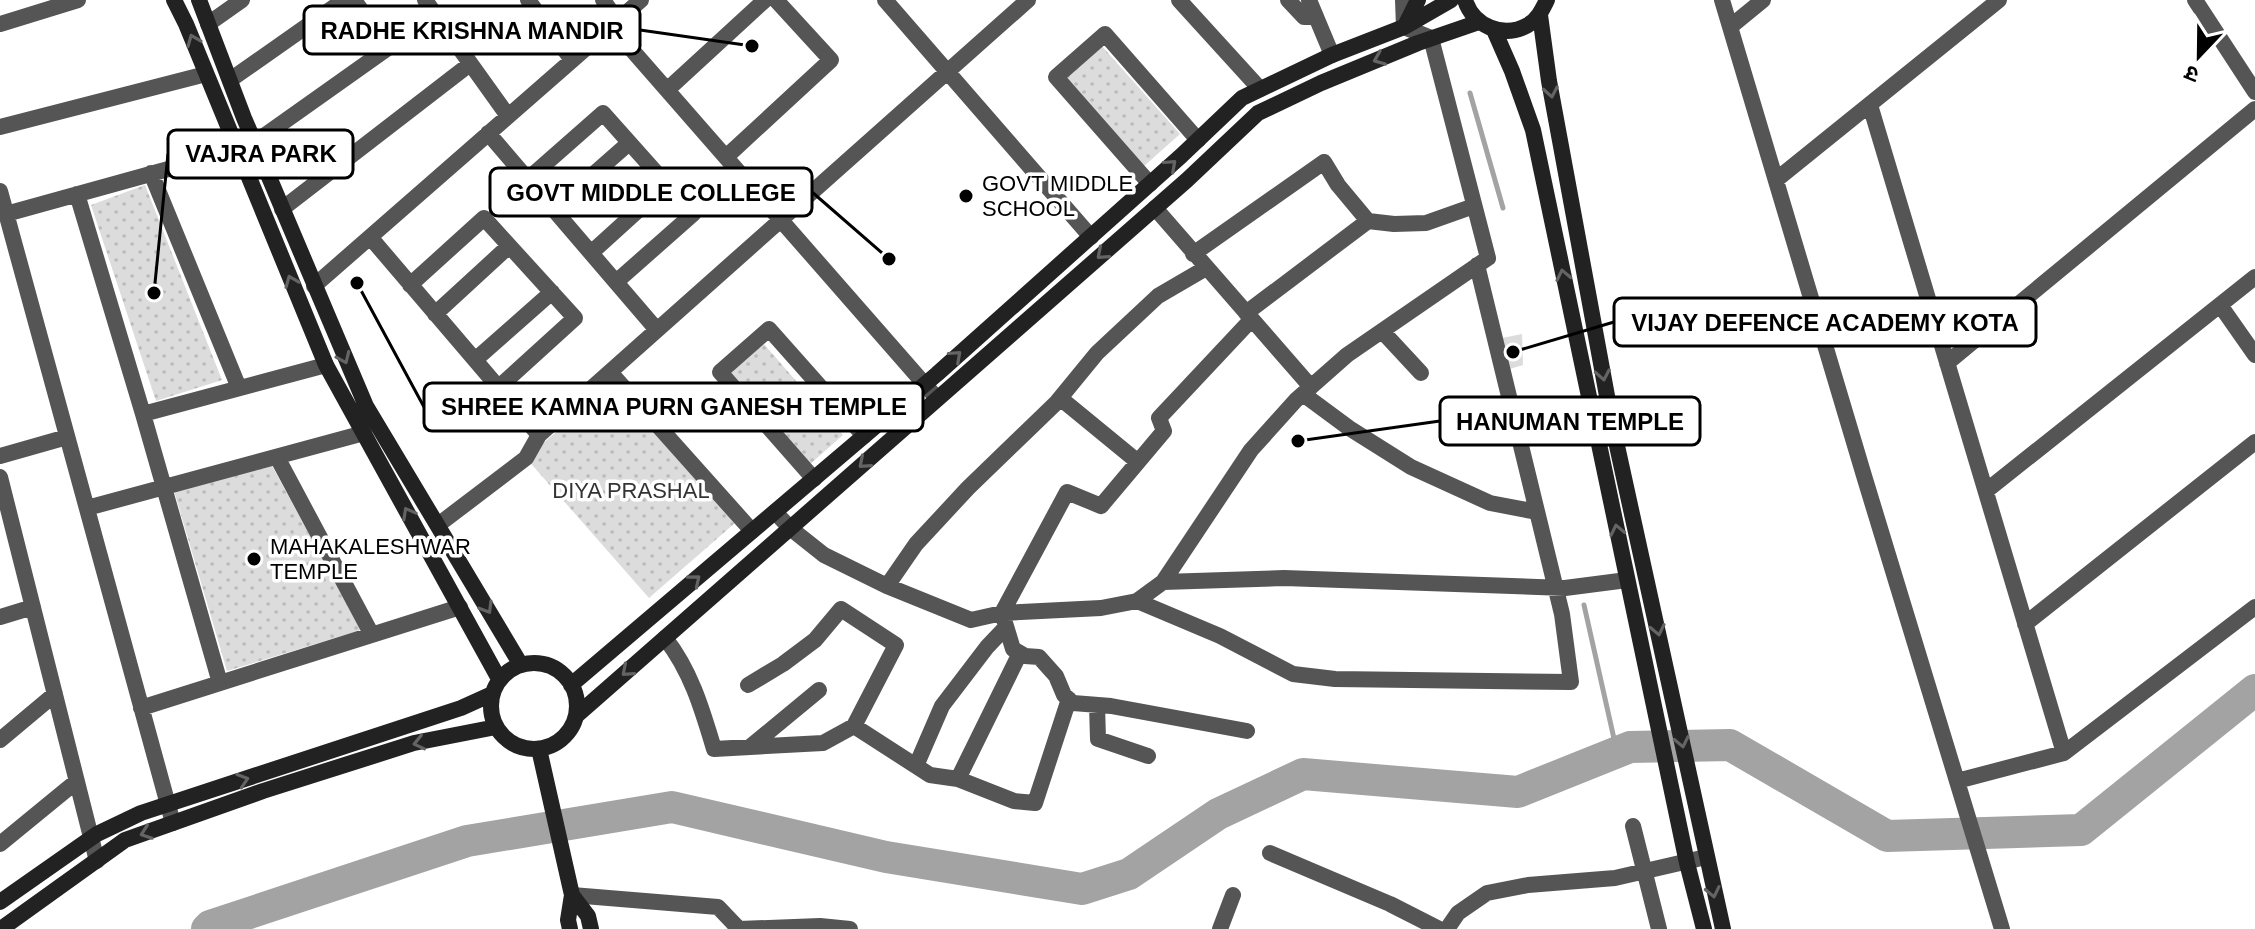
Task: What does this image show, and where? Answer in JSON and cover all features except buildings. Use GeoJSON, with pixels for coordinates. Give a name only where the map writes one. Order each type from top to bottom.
{"type":"FeatureCollection","features":[{"type":"Feature","properties":{"kind":"street"},"geometry":{"type":"LineString","coordinates":[[0,24],[78,0]]}},
{"type":"Feature","properties":{"kind":"street"},"geometry":{"type":"LineString","coordinates":[[0,902],[91,838],[141,813],[461,708],[496,687],[513,668],[521,665],[545,664],[560,672],[571,685],[577,701],[576,716],[568,733],[555,744],[539,749],[522,747],[507,740],[496,727],[491,711],[496,687],[460,607],[326,365],[174,0]]}},
{"type":"Feature","properties":{"kind":"street"},"geometry":{"type":"LineString","coordinates":[[199,0],[254,143],[366,406],[521,665]]}},
{"type":"Feature","properties":{"kind":"street"},"geometry":{"type":"LineString","coordinates":[[208,24],[242,0]]}},
{"type":"Feature","properties":{"kind":"street"},"geometry":{"type":"LineString","coordinates":[[230,80],[344,0]]}},
{"type":"Feature","properties":{"kind":"street"},"geometry":{"type":"LineString","coordinates":[[254,143],[388,48],[354,0]]}},
{"type":"Feature","properties":{"kind":"street"},"geometry":{"type":"LineString","coordinates":[[425,0],[508,116]]}},
{"type":"Feature","properties":{"kind":"street"},"geometry":{"type":"LineString","coordinates":[[528,0],[572,60]]}},
{"type":"Feature","properties":{"kind":"street"},"geometry":{"type":"LineString","coordinates":[[603,0],[614,23],[667,90],[937,398]]}},
{"type":"Feature","properties":{"kind":"street"},"geometry":{"type":"LineString","coordinates":[[314,286],[641,0]]}},
{"type":"Feature","properties":{"kind":"street"},"geometry":{"type":"LineString","coordinates":[[667,90],[765,0]]}},
{"type":"Feature","properties":{"kind":"street"},"geometry":{"type":"LineString","coordinates":[[726,157],[831,60],[776,0]]}},
{"type":"Feature","properties":{"kind":"street"},"geometry":{"type":"LineString","coordinates":[[885,0],[1091,237]]}},
{"type":"Feature","properties":{"kind":"street"},"geometry":{"type":"LineString","coordinates":[[438,525],[526,458],[539,435],[1028,0]]}},
{"type":"Feature","properties":{"kind":"street"},"geometry":{"type":"LineString","coordinates":[[1179,0],[1260,89]]}},
{"type":"Feature","properties":{"kind":"street"},"geometry":{"type":"LineString","coordinates":[[1288,0],[1304,17],[1312,8],[1332,55]]}},
{"type":"Feature","properties":{"kind":"street"},"geometry":{"type":"LineString","coordinates":[[1403,0],[1404,27]]}},
{"type":"Feature","properties":{"kind":"street"},"geometry":{"type":"LineString","coordinates":[[1404,27],[1418,0]]}},
{"type":"Feature","properties":{"kind":"street"},"geometry":{"type":"LineString","coordinates":[[571,685],[925,384],[1242,98],[1332,55],[1404,27],[1451,0]]}},
{"type":"Feature","properties":{"kind":"street"},"geometry":{"type":"LineString","coordinates":[[1465,0],[1468,9],[1486,26],[1512,71],[1533,130],[1687,863],[1704,929]]}},
{"type":"Feature","properties":{"kind":"street"},"geometry":{"type":"LineString","coordinates":[[1722,0],[2002,929]]}},
{"type":"Feature","properties":{"kind":"street"},"geometry":{"type":"LineString","coordinates":[[1730,27],[1763,0]]}},
{"type":"Feature","properties":{"kind":"street"},"geometry":{"type":"LineString","coordinates":[[1776,180],[1999,0]]}},
{"type":"Feature","properties":{"kind":"street"},"geometry":{"type":"LineString","coordinates":[[2195,0],[2255,92]]}},
{"type":"Feature","properties":{"kind":"street"},"geometry":{"type":"LineString","coordinates":[[576,716],[1155,208],[1258,113],[1321,83],[1431,38],[1486,26],[1511,31],[1527,26],[1544,8]]}},
{"type":"Feature","properties":{"kind":"street"},"geometry":{"type":"LineString","coordinates":[[1544,8],[1549,81],[1612,423],[1723,929]]}},
{"type":"Feature","properties":{"kind":"street"},"geometry":{"type":"LineString","coordinates":[[1404,27],[1431,38]]}},
{"type":"Feature","properties":{"kind":"street"},"geometry":{"type":"LineString","coordinates":[[1150,184],[1056,77],[1105,34],[1198,140]]}},
{"type":"Feature","properties":{"kind":"street"},"geometry":{"type":"LineString","coordinates":[[775,512],[824,555],[887,586],[971,620],[1004,620],[1137,601],[1163,582],[1251,450],[1307,390],[1347,355],[1488,258],[1431,38]]}},
{"type":"Feature","properties":{"kind":"street"},"geometry":{"type":"LineString","coordinates":[[282,209],[470,64]]}},
{"type":"Feature","properties":{"kind":"street"},"geometry":{"type":"LineString","coordinates":[[0,127],[206,74]]}},
{"type":"Feature","properties":{"kind":"street"},"geometry":{"type":"LineString","coordinates":[[1870,105],[2064,753]]}},
{"type":"Feature","properties":{"kind":"street"},"geometry":{"type":"LineString","coordinates":[[1947,363],[2255,109]]}},
{"type":"Feature","properties":{"kind":"street"},"geometry":{"type":"LineString","coordinates":[[528,179],[603,113],[693,214],[616,282]]}},
{"type":"Feature","properties":{"kind":"street"},"geometry":{"type":"LineString","coordinates":[[488,133],[657,330]]}},
{"type":"Feature","properties":{"kind":"street"},"geometry":{"type":"LineString","coordinates":[[554,209],[629,143]]}},
{"type":"Feature","properties":{"kind":"street"},"geometry":{"type":"LineString","coordinates":[[6,214],[237,150]]}},
{"type":"Feature","properties":{"kind":"street"},"geometry":{"type":"LineString","coordinates":[[1193,254],[1324,162],[1338,185],[1368,221],[1426,223],[1474,206]]}},
{"type":"Feature","properties":{"kind":"street"},"geometry":{"type":"LineString","coordinates":[[151,173],[239,388]]}},
{"type":"Feature","properties":{"kind":"street"},"geometry":{"type":"LineString","coordinates":[[591,253],[667,184]]}},
{"type":"Feature","properties":{"kind":"street"},"geometry":{"type":"LineString","coordinates":[[0,191],[173,823]]}},
{"type":"Feature","properties":{"kind":"street"},"geometry":{"type":"LineString","coordinates":[[77,194],[220,683]]}},
{"type":"Feature","properties":{"kind":"street"},"geometry":{"type":"LineString","coordinates":[[1155,208],[1307,390],[1349,428],[1411,467],[1490,503],[1537,512]]}},
{"type":"Feature","properties":{"kind":"street"},"geometry":{"type":"LineString","coordinates":[[410,285],[484,218],[575,318],[498,388]]}},
{"type":"Feature","properties":{"kind":"street"},"geometry":{"type":"LineString","coordinates":[[916,766],[942,706],[1004,620],[1067,492],[1101,506],[1164,431],[1159,418],[1248,316],[1368,221]]}},
{"type":"Feature","properties":{"kind":"street"},"geometry":{"type":"LineString","coordinates":[[370,237],[539,435]]}},
{"type":"Feature","properties":{"kind":"street"},"geometry":{"type":"LineString","coordinates":[[435,314],[509,246]]}},
{"type":"Feature","properties":{"kind":"street"},"geometry":{"type":"LineString","coordinates":[[1137,601],[1220,636],[1293,674],[1335,679],[1571,682],[1562,614],[1477,265]]}},
{"type":"Feature","properties":{"kind":"street"},"geometry":{"type":"LineString","coordinates":[[887,586],[916,544],[1060,398],[1097,353],[1130,320],[1158,296],[1206,268]]}},
{"type":"Feature","properties":{"kind":"street"},"geometry":{"type":"LineString","coordinates":[[1986,491],[2255,277]]}},
{"type":"Feature","properties":{"kind":"street"},"geometry":{"type":"LineString","coordinates":[[475,360],[552,292]]}},
{"type":"Feature","properties":{"kind":"street"},"geometry":{"type":"LineString","coordinates":[[2220,305],[2255,355]]}},
{"type":"Feature","properties":{"kind":"street"},"geometry":{"type":"LineString","coordinates":[[814,479],[720,372],[769,329],[864,436]]}},
{"type":"Feature","properties":{"kind":"street"},"geometry":{"type":"LineString","coordinates":[[1382,331],[1421,373]]}},
{"type":"Feature","properties":{"kind":"street"},"geometry":{"type":"LineString","coordinates":[[143,414],[326,365]]}},
{"type":"Feature","properties":{"kind":"street"},"geometry":{"type":"LineString","coordinates":[[610,372],[752,531]]}},
{"type":"Feature","properties":{"kind":"street"},"geometry":{"type":"LineString","coordinates":[[1060,398],[1138,462]]}},
{"type":"Feature","properties":{"kind":"street"},"geometry":{"type":"LineString","coordinates":[[87,508],[364,433]]}},
{"type":"Feature","properties":{"kind":"street"},"geometry":{"type":"LineString","coordinates":[[0,456],[67,437]]}},
{"type":"Feature","properties":{"kind":"street"},"geometry":{"type":"LineString","coordinates":[[2025,624],[2255,442]]}},
{"type":"Feature","properties":{"kind":"street"},"geometry":{"type":"LineString","coordinates":[[277,457],[372,635]]}},
{"type":"Feature","properties":{"kind":"street"},"geometry":{"type":"LineString","coordinates":[[0,477],[8,539],[33,607],[97,861]]}},
{"type":"Feature","properties":{"kind":"street"},"geometry":{"type":"LineString","coordinates":[[1163,582],[1284,578],[1565,588],[1627,580]]}},
{"type":"Feature","properties":{"kind":"street"},"geometry":{"type":"LineString","coordinates":[[0,617],[33,607]]}},
{"type":"Feature","properties":{"kind":"street"},"geometry":{"type":"LineString","coordinates":[[141,708],[460,607]]}},
{"type":"Feature","properties":{"kind":"street"},"geometry":{"type":"LineString","coordinates":[[1958,786],[2064,753],[2255,607]]}},
{"type":"Feature","properties":{"kind":"street"},"geometry":{"type":"LineString","coordinates":[[665,638],[677,652],[697,692],[714,749],[823,743],[854,726],[896,645],[841,609],[815,640],[748,685]]}},
{"type":"Feature","properties":{"kind":"street"},"geometry":{"type":"LineString","coordinates":[[1004,620],[1013,649],[1025,656],[1039,657],[1056,676],[1064,695],[1073,703],[1247,731]]}},
{"type":"Feature","properties":{"kind":"street"},"geometry":{"type":"LineString","coordinates":[[958,779],[1020,653]]}},
{"type":"Feature","properties":{"kind":"street"},"geometry":{"type":"LineString","coordinates":[[750,747],[819,690]]}},
{"type":"Feature","properties":{"kind":"street"},"geometry":{"type":"LineString","coordinates":[[0,740],[55,694]]}},
{"type":"Feature","properties":{"kind":"street"},"geometry":{"type":"LineString","coordinates":[[854,726],[930,775],[958,779],[1014,801],[1035,803],[1069,699]]}},
{"type":"Feature","properties":{"kind":"street"},"geometry":{"type":"LineString","coordinates":[[1097,705],[1098,739],[1148,756]]}},
{"type":"Feature","properties":{"kind":"street"},"geometry":{"type":"LineString","coordinates":[[1,929],[125,840],[263,791],[414,743],[496,727]]}},
{"type":"Feature","properties":{"kind":"street"},"geometry":{"type":"LineString","coordinates":[[539,749],[572,895],[568,920],[570,929]]}},
{"type":"Feature","properties":{"kind":"street"},"geometry":{"type":"LineString","coordinates":[[0,844],[77,781]]}},
{"type":"Feature","properties":{"kind":"street"},"geometry":{"type":"LineString","coordinates":[[1633,826],[1659,929]]}},
{"type":"Feature","properties":{"kind":"street"},"geometry":{"type":"LineString","coordinates":[[1270,853],[1390,904],[1439,929]]}},
{"type":"Feature","properties":{"kind":"street"},"geometry":{"type":"LineString","coordinates":[[1447,929],[1458,913],[1487,893],[1528,885],[1615,878],[1706,857]]}},
{"type":"Feature","properties":{"kind":"street"},"geometry":{"type":"LineString","coordinates":[[572,895],[588,916],[591,929]]}},
{"type":"Feature","properties":{"kind":"street"},"geometry":{"type":"LineString","coordinates":[[572,895],[718,907],[739,929],[820,926],[850,929]]}},
{"type":"Feature","properties":{"kind":"street"},"geometry":{"type":"LineString","coordinates":[[1220,929],[1233,895]]}},
{"type":"Feature","properties":{"kind":"green space"},"geometry":{"type":"Polygon","coordinates":[[[1101,45],[1180,134],[1143,167],[1064,78],[1101,45]]]}},
{"type":"Feature","properties":{"kind":"green space"},"geometry":{"type":"Polygon","coordinates":[[[145,185],[222,380],[156,401],[91,205],[145,185]]]}},
{"type":"Feature","properties":{"kind":"green space"},"geometry":{"type":"Polygon","coordinates":[[[1522,334],[1523,365],[1503,371],[1502,338],[1522,334]]]}},
{"type":"Feature","properties":{"kind":"green space"},"geometry":{"type":"Polygon","coordinates":[[[764,344],[843,435],[808,466],[728,375],[764,344]]]}},
{"type":"Feature","properties":{"kind":"green space","name":"DIYA PRASHAL"},"geometry":{"type":"Polygon","coordinates":[[[613,383],[735,523],[649,598],[526,458],[613,383]]]}},
{"type":"Feature","properties":{"kind":"green space"},"geometry":{"type":"Polygon","coordinates":[[[271,464],[361,630],[227,671],[174,491],[271,464]]]}},
{"type":"Feature","properties":{"kind":"waterway"},"geometry":{"type":"LineString","coordinates":[[1470,93],[1503,208]]}},
{"type":"Feature","properties":{"kind":"waterway"},"geometry":{"type":"LineString","coordinates":[[1584,605],[1617,752]]}},
{"type":"Feature","properties":{"kind":"waterway"},"geometry":{"type":"LineString","coordinates":[[207,929],[467,841],[672,807],[886,857],[1082,889],[1129,874],[1218,814],[1303,774],[1518,792],[1630,747],[1730,745],[1887,836],[2081,830],[2255,690]]}},
{"type":"Feature","properties":{"kind":"place","name":"RADHE KRISHNA MANDIR"},"geometry":{"type":"Point","coordinates":[752,46]}},
{"type":"Feature","properties":{"kind":"place","name":"GOVT MIDDLE SCHOOL"},"geometry":{"type":"Point","coordinates":[966,196]}},
{"type":"Feature","properties":{"kind":"place","name":"GOVT MIDDLE COLLEGE"},"geometry":{"type":"Point","coordinates":[889,259]}},
{"type":"Feature","properties":{"kind":"place","name":"SHREE KAMNA PURN GANESH TEMPLE"},"geometry":{"type":"Point","coordinates":[357,283]}},
{"type":"Feature","properties":{"kind":"place","name":"VAJRA PARK"},"geometry":{"type":"Point","coordinates":[154,293]}},
{"type":"Feature","properties":{"kind":"place","name":"VIJAY DEFENCE ACADEMY KOTA"},"geometry":{"type":"Point","coordinates":[1513,352]}},
{"type":"Feature","properties":{"kind":"place","name":"HANUMAN TEMPLE"},"geometry":{"type":"Point","coordinates":[1298,441]}},
{"type":"Feature","properties":{"kind":"place","name":"MAHAKALESHWAR TEMPLE"},"geometry":{"type":"Point","coordinates":[254,559]}}]}
